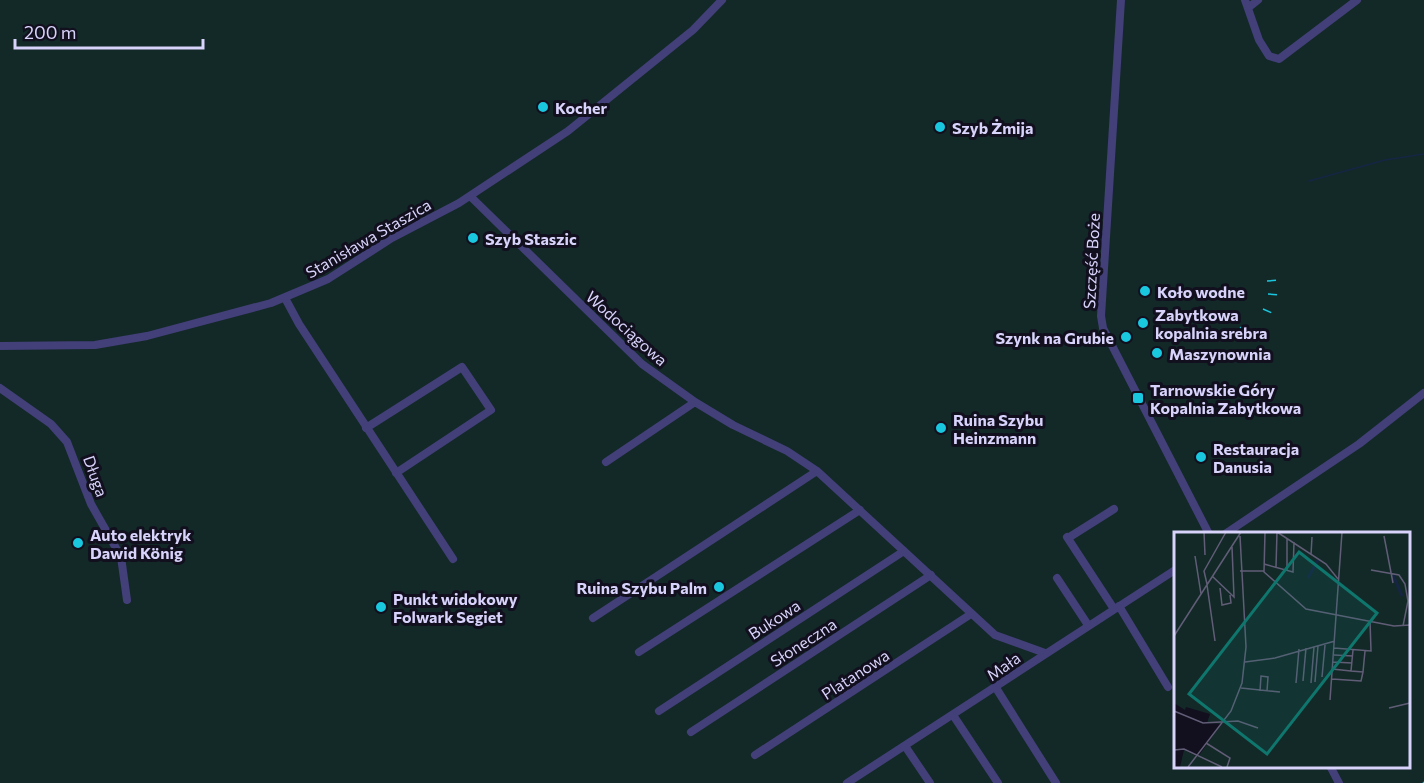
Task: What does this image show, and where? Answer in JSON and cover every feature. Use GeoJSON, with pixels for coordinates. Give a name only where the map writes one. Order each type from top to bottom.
{"type":"FeatureCollection","features":[{"type":"Feature","properties":{"kind":"street","name":"Stanisława Staszica"},"geometry":{"type":"LineString","coordinates":[[0,346],[95,345],[194,325],[285,297],[328,279],[392,238],[470,196],[568,131],[693,30],[722,0]]}},
{"type":"Feature","properties":{"kind":"street","name":"Szczęść Boże"},"geometry":{"type":"LineString","coordinates":[[1121,0],[1100,306],[1102,322],[1144,411],[1208,532]]}},
{"type":"Feature","properties":{"kind":"street"},"geometry":{"type":"LineString","coordinates":[[1258,0],[1246,4],[1269,56],[1279,59],[1357,0]]}},
{"type":"Feature","properties":{"kind":"street","name":"Wodociągowa"},"geometry":{"type":"LineString","coordinates":[[470,196],[633,355],[695,402],[733,425],[787,451],[817,471],[994,635],[1005,641],[1045,653]]}},
{"type":"Feature","properties":{"kind":"street"},"geometry":{"type":"LineString","coordinates":[[285,297],[366,428],[453,559]]}},
{"type":"Feature","properties":{"kind":"street"},"geometry":{"type":"LineString","coordinates":[[366,428],[462,367],[491,410],[396,473]]}},
{"type":"Feature","properties":{"kind":"street","name":"Długa"},"geometry":{"type":"LineString","coordinates":[[0,388],[51,424],[67,442],[91,504],[114,540],[121,557],[127,600]]}},
{"type":"Feature","properties":{"kind":"street"},"geometry":{"type":"LineString","coordinates":[[1228,532],[1359,444],[1424,393]]}},
{"type":"Feature","properties":{"kind":"street"},"geometry":{"type":"LineString","coordinates":[[606,462],[695,402]]}},
{"type":"Feature","properties":{"kind":"street"},"geometry":{"type":"LineString","coordinates":[[593,618],[817,471]]}},
{"type":"Feature","properties":{"kind":"street"},"geometry":{"type":"LineString","coordinates":[[1114,509],[1068,537],[1168,687]]}},
{"type":"Feature","properties":{"kind":"street"},"geometry":{"type":"LineString","coordinates":[[639,652],[860,510]]}},
{"type":"Feature","properties":{"kind":"street","name":"Bukowa"},"geometry":{"type":"LineString","coordinates":[[659,711],[904,551]]}},
{"type":"Feature","properties":{"kind":"street","name":"Mała"},"geometry":{"type":"LineString","coordinates":[[847,783],[857,780],[1045,653],[1174,571]]}},
{"type":"Feature","properties":{"kind":"street","name":"Słoneczna"},"geometry":{"type":"LineString","coordinates":[[691,732],[931,575]]}},
{"type":"Feature","properties":{"kind":"street"},"geometry":{"type":"LineString","coordinates":[[1057,578],[1088,625]]}},
{"type":"Feature","properties":{"kind":"street","name":"Platanowa"},"geometry":{"type":"LineString","coordinates":[[755,755],[971,614]]}},
{"type":"Feature","properties":{"kind":"street"},"geometry":{"type":"LineString","coordinates":[[996,688],[1056,783]]}},
{"type":"Feature","properties":{"kind":"street"},"geometry":{"type":"LineString","coordinates":[[953,715],[998,783]]}},
{"type":"Feature","properties":{"kind":"street"},"geometry":{"type":"LineString","coordinates":[[905,746],[930,783]]}},
{"type":"Feature","properties":{"kind":"green space"},"geometry":{"type":"Polygon","coordinates":[[[0,0],[1424,0],[1424,783],[0,783],[0,0]]]}},
{"type":"Feature","properties":{"kind":"waterway"},"geometry":{"type":"LineString","coordinates":[[1309,181],[1385,160],[1424,154]]}},
{"type":"Feature","properties":{"kind":"railway"},"geometry":{"type":"LineString","coordinates":[[1267,281],[1281,280]]}},
{"type":"Feature","properties":{"kind":"railway"},"geometry":{"type":"LineString","coordinates":[[1268,294],[1279,295]]}},
{"type":"Feature","properties":{"kind":"railway"},"geometry":{"type":"LineString","coordinates":[[1263,309],[1272,313]]}},
{"type":"Feature","properties":{"kind":"railway"},"geometry":{"type":"LineString","coordinates":[[1240,328],[1244,326]]}},
{"type":"Feature","properties":{"kind":"place","name":"Kocher"},"geometry":{"type":"Point","coordinates":[543,107]}},
{"type":"Feature","properties":{"kind":"place","name":"Szyb Żmija"},"geometry":{"type":"Point","coordinates":[940,127]}},
{"type":"Feature","properties":{"kind":"place","name":"Szyb Staszic"},"geometry":{"type":"Point","coordinates":[473,238]}},
{"type":"Feature","properties":{"kind":"place","name":"Koło wodne"},"geometry":{"type":"Point","coordinates":[1145,291]}},
{"type":"Feature","properties":{"kind":"place","name":"Zabytkowa kopalnia srebra"},"geometry":{"type":"Point","coordinates":[1143,323]}},
{"type":"Feature","properties":{"kind":"place","name":"Szynk na Grubie"},"geometry":{"type":"Point","coordinates":[1126,337]}},
{"type":"Feature","properties":{"kind":"place","name":"Maszynownia"},"geometry":{"type":"Point","coordinates":[1157,353]}},
{"type":"Feature","properties":{"kind":"place","name":"Tarnowskie Góry Kopalnia Zabytkowa"},"geometry":{"type":"Point","coordinates":[1138,398]}},
{"type":"Feature","properties":{"kind":"place","name":"Ruina Szybu Heinzmann"},"geometry":{"type":"Point","coordinates":[941,428]}},
{"type":"Feature","properties":{"kind":"place","name":"Restauracja Danusia"},"geometry":{"type":"Point","coordinates":[1201,457]}},
{"type":"Feature","properties":{"kind":"place","name":"Auto elektryk Dawid König"},"geometry":{"type":"Point","coordinates":[78,543]}},
{"type":"Feature","properties":{"kind":"place","name":"Ruina Szybu Palm"},"geometry":{"type":"Point","coordinates":[719,587]}},
{"type":"Feature","properties":{"kind":"place","name":"Punkt widokowy Folwark Segiet"},"geometry":{"type":"Point","coordinates":[381,607]}}]}
